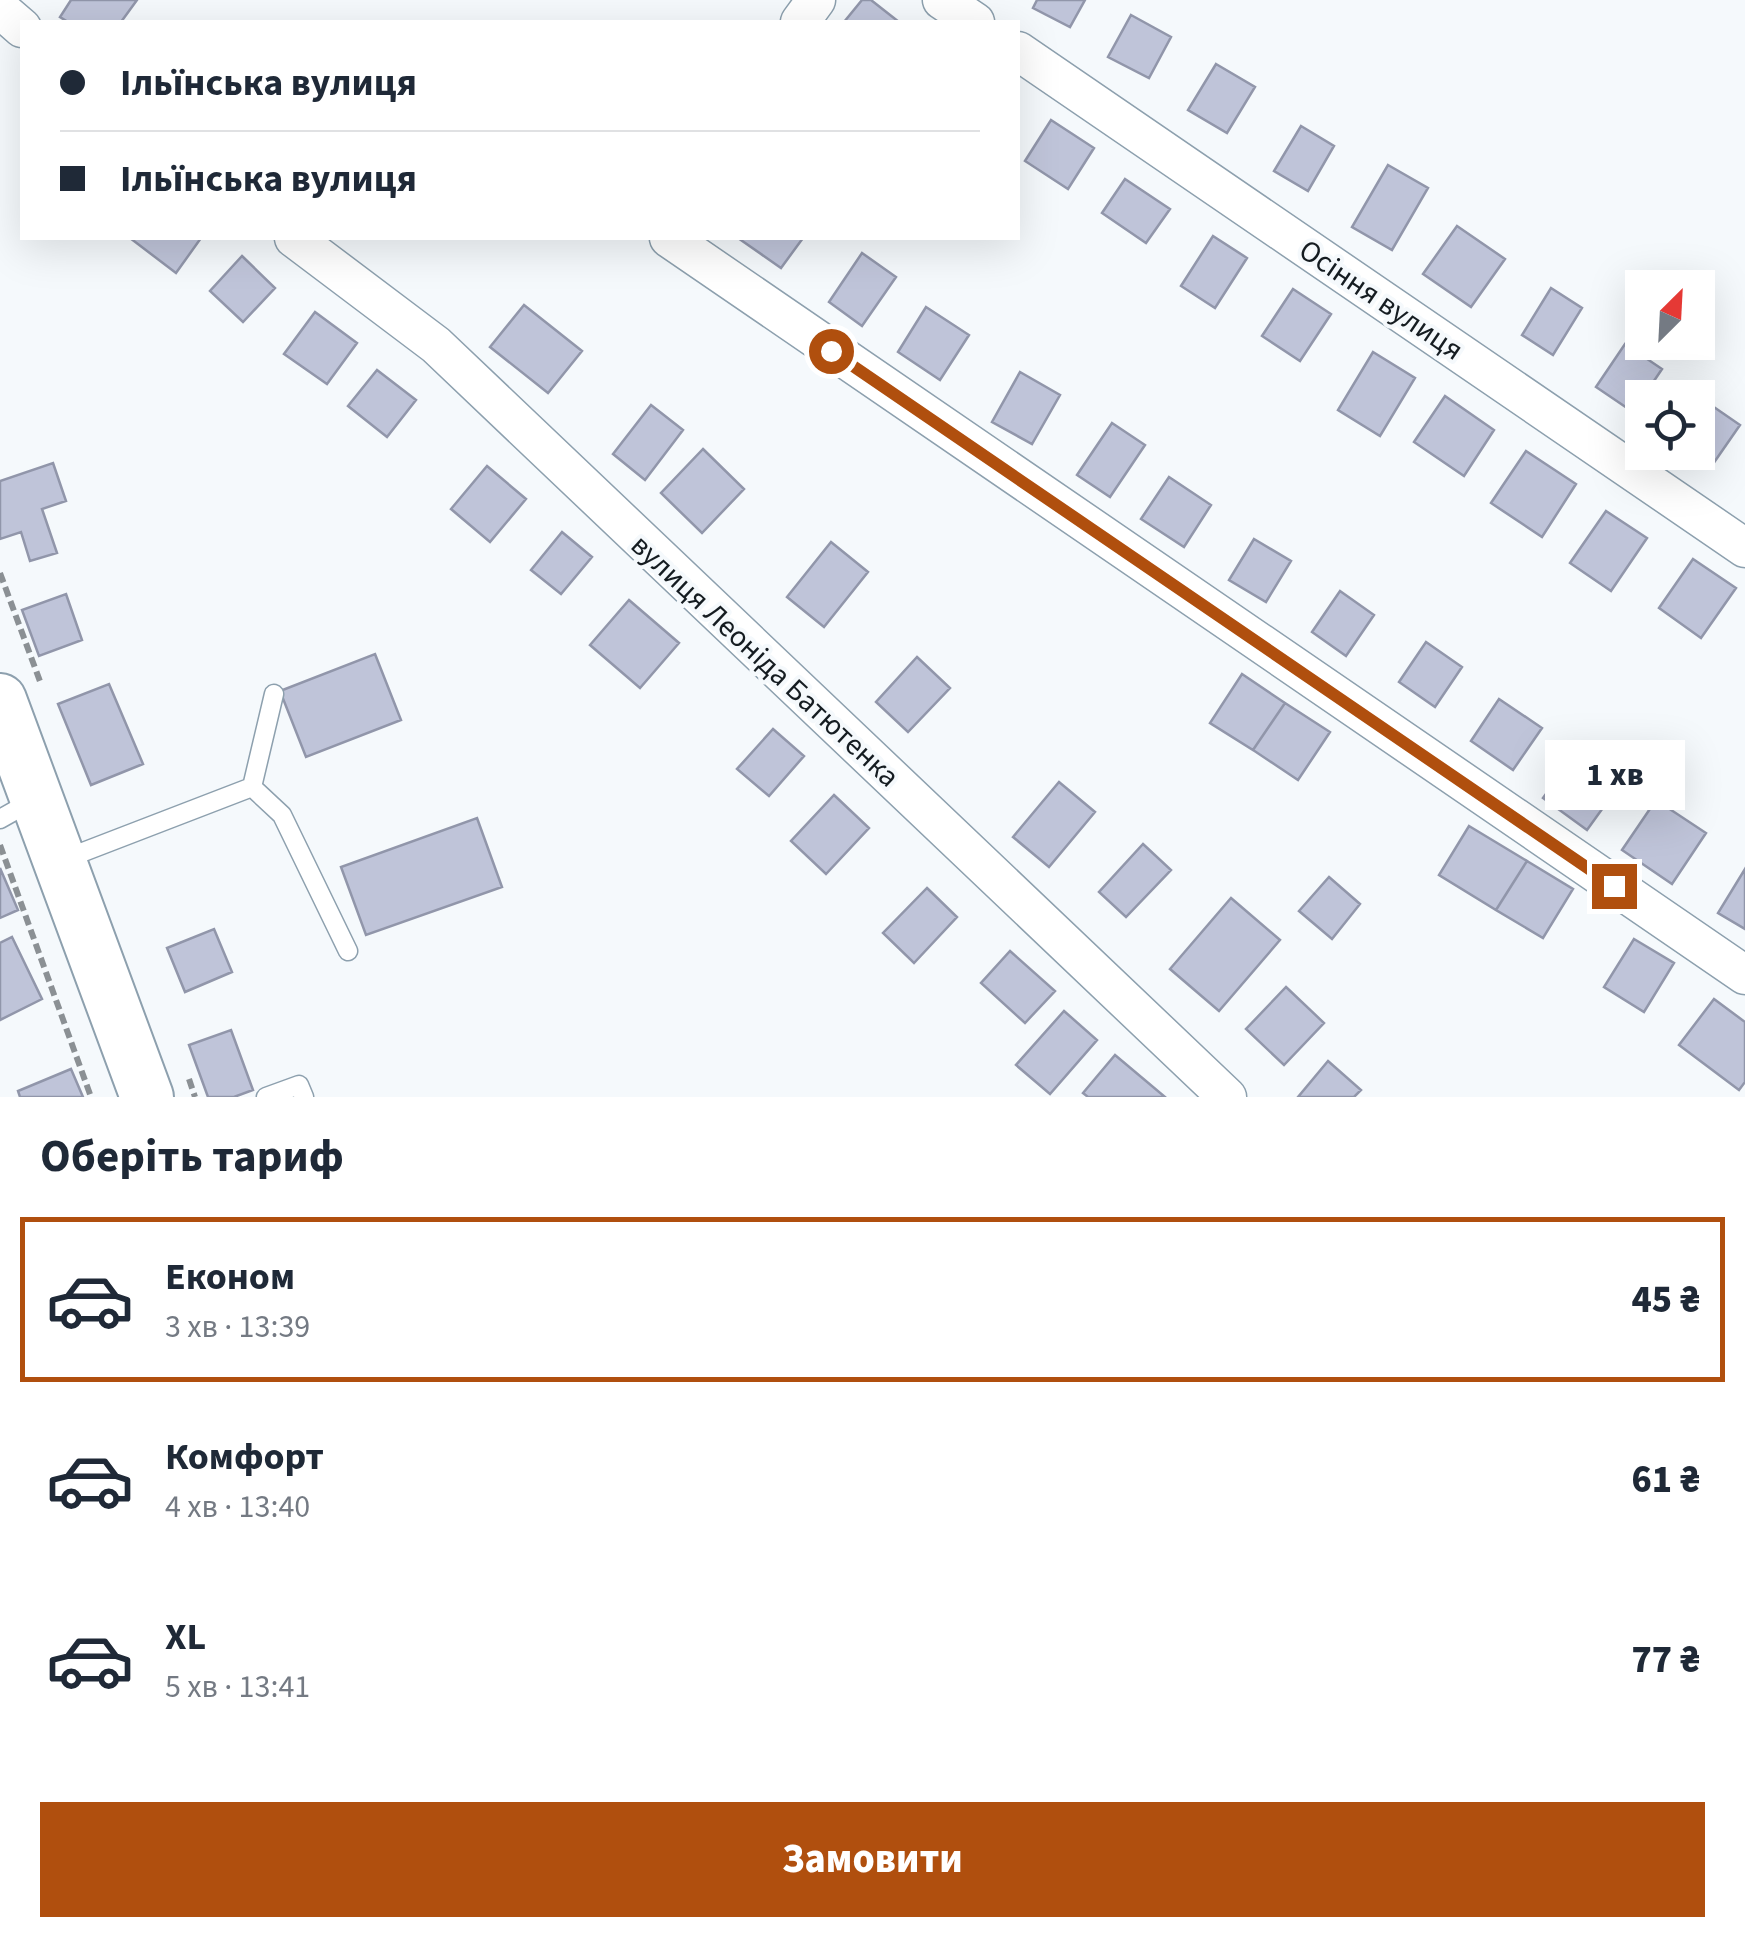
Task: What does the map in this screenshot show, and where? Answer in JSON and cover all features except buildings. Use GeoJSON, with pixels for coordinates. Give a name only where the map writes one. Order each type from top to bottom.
{"type":"FeatureCollection","features":[{"type":"Feature","properties":{"kind":"main road"},"geometry":{"type":"LineString","coordinates":[[0,700],[18,808],[60,861],[147,1097]]}},
{"type":"Feature","properties":{"kind":"street"},"geometry":{"type":"LineString","coordinates":[[942,0],[972,20]]}},
{"type":"Feature","properties":{"kind":"street"},"geometry":{"type":"LineString","coordinates":[[0,9],[20,26]]}},
{"type":"Feature","properties":{"kind":"street","name":"Осіння вулиця"},"geometry":{"type":"LineString","coordinates":[[1020,53],[1745,548]]}},
{"type":"Feature","properties":{"kind":"street","name":"вулиця Леоніда Батютенка"},"geometry":{"type":"LineString","coordinates":[[297,240],[436,345],[1227,1097]]}},
{"type":"Feature","properties":{"kind":"street"},"geometry":{"type":"LineString","coordinates":[[671,240],[1745,975]]}},
{"type":"Feature","properties":{"kind":"lane"},"geometry":{"type":"LineString","coordinates":[[252,787],[274,694]]}},
{"type":"Feature","properties":{"kind":"lane"},"geometry":{"type":"LineString","coordinates":[[60,861],[252,787]]}},
{"type":"Feature","properties":{"kind":"lane"},"geometry":{"type":"LineString","coordinates":[[252,787],[282,815],[348,952]]}},
{"type":"Feature","properties":{"kind":"lane"},"geometry":{"type":"LineString","coordinates":[[266,1097],[300,1086],[304,1097]]}},
{"type":"Feature","properties":{"kind":"path"},"geometry":{"type":"LineString","coordinates":[[0,846],[91,1097]]}},
{"type":"Feature","properties":{"kind":"route"},"geometry":{"type":"LineString","coordinates":[[831,351],[1614,886]]}}]}
